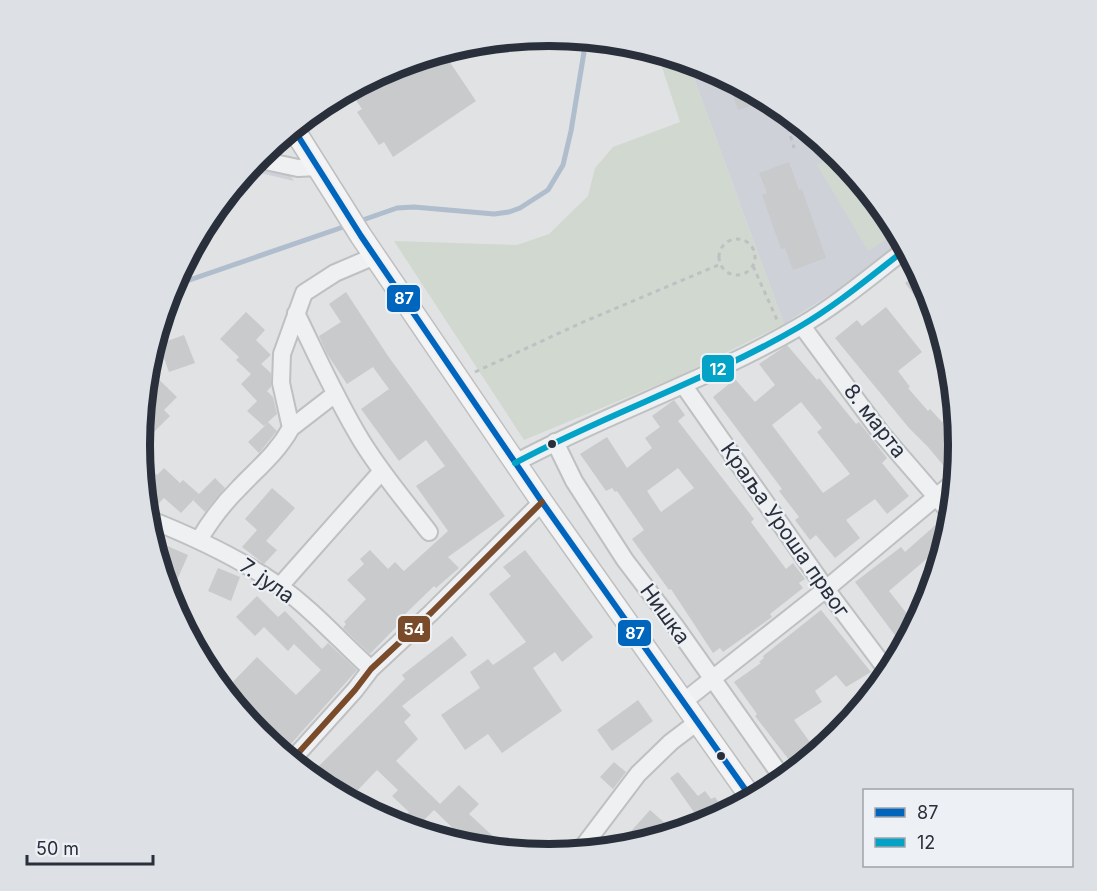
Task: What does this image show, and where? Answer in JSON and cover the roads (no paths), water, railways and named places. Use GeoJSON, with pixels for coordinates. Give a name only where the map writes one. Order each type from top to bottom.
{"type":"FeatureCollection","features":[{"type":"Feature","properties":{"kind":"main road"},"geometry":{"type":"LineString","coordinates":[[297,136],[361,236],[515,463],[696,723],[747,792]]}},
{"type":"Feature","properties":{"kind":"street"},"geometry":{"type":"LineString","coordinates":[[268,161],[298,168],[317,167]]}},
{"type":"Feature","properties":{"kind":"street"},"geometry":{"type":"LineString","coordinates":[[515,463],[555,442],[684,386],[802,326],[898,255]]}},
{"type":"Feature","properties":{"kind":"street"},"geometry":{"type":"LineString","coordinates":[[291,429],[281,383],[282,354],[304,293],[335,273],[375,256]]}},
{"type":"Feature","properties":{"kind":"street"},"geometry":{"type":"LineString","coordinates":[[296,313],[335,394],[361,440],[429,532]]}},
{"type":"Feature","properties":{"kind":"street","name":"8. марта"},"geometry":{"type":"LineString","coordinates":[[802,326],[881,433],[943,504]]}},
{"type":"Feature","properties":{"kind":"street","name":"Краља Уроша првог"},"geometry":{"type":"LineString","coordinates":[[684,386],[826,589],[882,664]]}},
{"type":"Feature","properties":{"kind":"street"},"geometry":{"type":"LineString","coordinates":[[199,540],[212,519],[238,489],[281,447],[291,429],[335,394]]}},
{"type":"Feature","properties":{"kind":"street","name":"Нишка"},"geometry":{"type":"LineString","coordinates":[[555,442],[574,481],[625,560],[778,771]]}},
{"type":"Feature","properties":{"kind":"street"},"geometry":{"type":"LineString","coordinates":[[280,586],[382,471]]}},
{"type":"Feature","properties":{"kind":"street"},"geometry":{"type":"LineString","coordinates":[[682,702],[713,680],[826,589],[945,489]]}},
{"type":"Feature","properties":{"kind":"street"},"geometry":{"type":"LineString","coordinates":[[297,755],[371,669],[432,612],[542,502]]}},
{"type":"Feature","properties":{"kind":"street","name":"7. јула"},"geometry":{"type":"LineString","coordinates":[[157,523],[243,562],[280,586],[371,669]]}},
{"type":"Feature","properties":{"kind":"street"},"geometry":{"type":"LineString","coordinates":[[586,843],[638,774],[671,742],[696,723]]}},
{"type":"Feature","properties":{"kind":"waterway"},"geometry":{"type":"LineString","coordinates":[[357,222],[397,208],[414,207],[494,214],[509,212],[520,208],[548,190],[563,165],[585,48]]}},
{"type":"Feature","properties":{"kind":"waterway"},"geometry":{"type":"LineString","coordinates":[[185,281],[349,225]]}}]}
